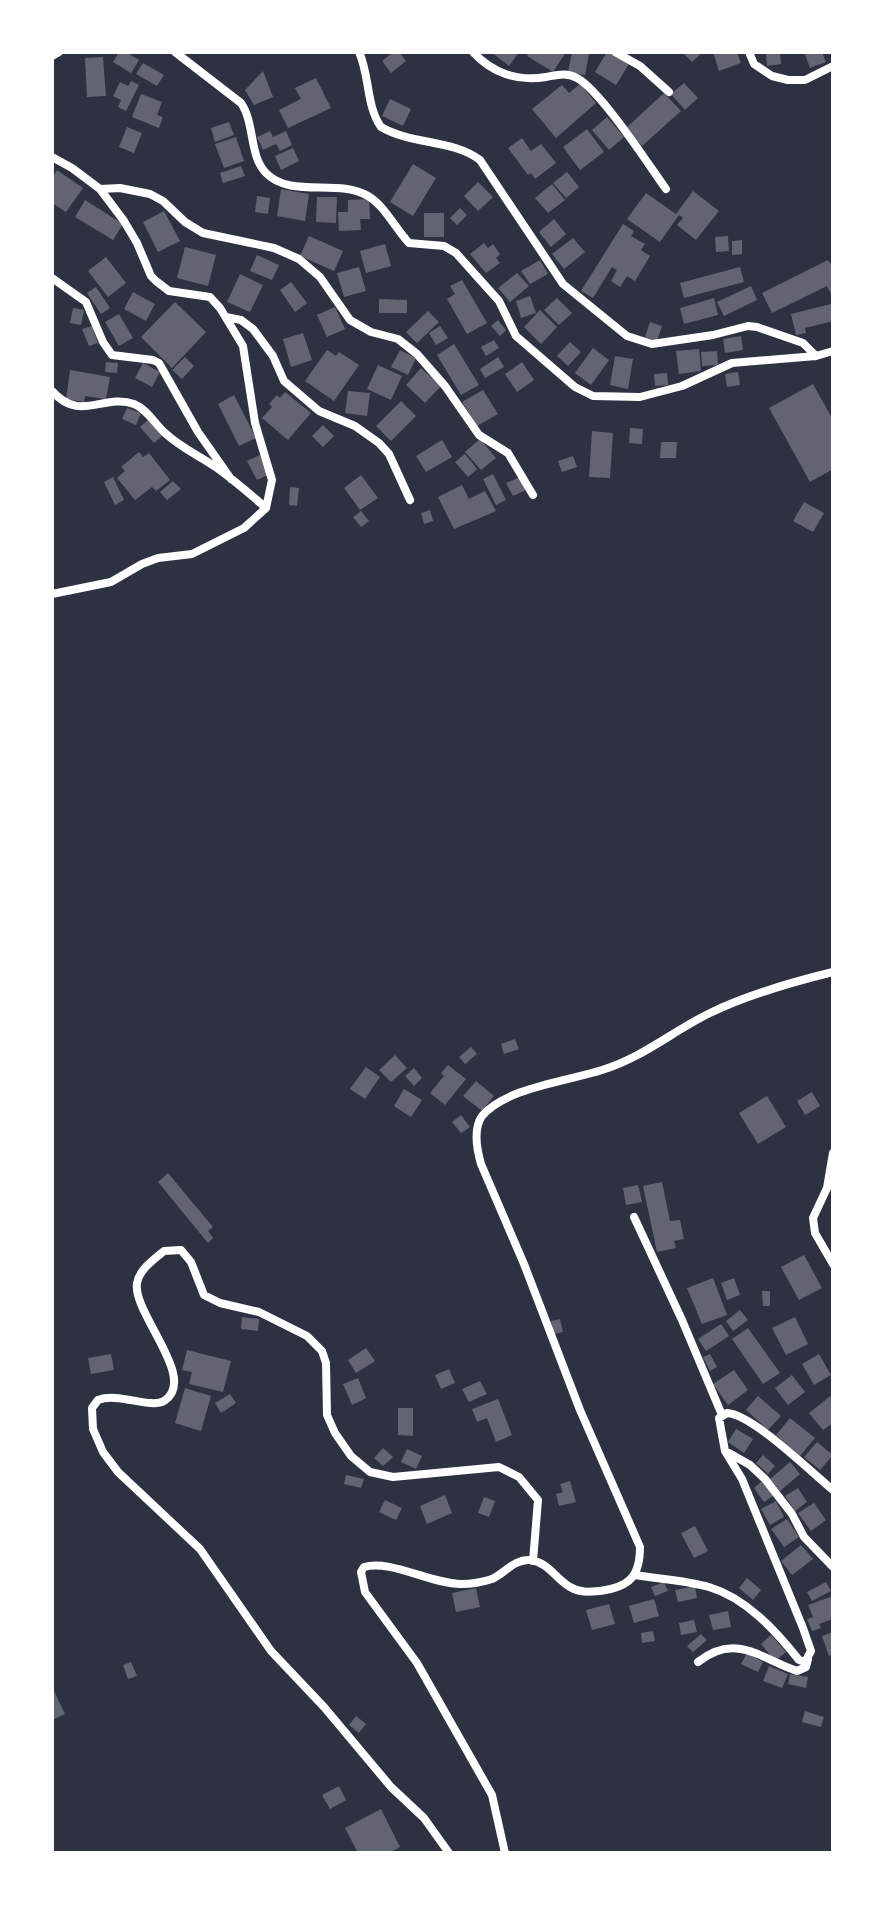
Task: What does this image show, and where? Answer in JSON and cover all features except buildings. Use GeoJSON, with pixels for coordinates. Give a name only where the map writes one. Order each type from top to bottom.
{"type":"FeatureCollection","features":[{"type":"Feature","properties":{"kind":"street"},"geometry":{"type":"LineString","coordinates":[[52,56],[59,52]]}},
{"type":"Feature","properties":{"kind":"street"},"geometry":{"type":"LineString","coordinates":[[175,52],[241,103],[247,111],[259,165],[271,178],[299,186],[365,194],[392,220],[409,243],[450,248],[499,301],[516,336],[586,394],[640,397],[682,386],[732,363],[816,356],[833,351]]}},
{"type":"Feature","properties":{"kind":"street"},"geometry":{"type":"LineString","coordinates":[[359,52],[366,66],[373,110],[381,127],[417,140],[459,149],[480,160],[563,284],[627,336],[644,344],[652,344],[748,326],[803,343],[816,356]]}},
{"type":"Feature","properties":{"kind":"street"},"geometry":{"type":"LineString","coordinates":[[473,52],[502,74],[524,79],[566,74],[575,76],[592,91],[666,189]]}},
{"type":"Feature","properties":{"kind":"street"},"geometry":{"type":"LineString","coordinates":[[615,52],[640,66],[669,92]]}},
{"type":"Feature","properties":{"kind":"street"},"geometry":{"type":"LineString","coordinates":[[749,52],[754,64],[772,76],[788,80],[805,80],[833,66]]}},
{"type":"Feature","properties":{"kind":"street"},"geometry":{"type":"LineString","coordinates":[[52,157],[100,189],[137,243],[151,276],[169,291],[210,297],[226,317],[243,346],[255,423],[271,471],[271,493],[266,508],[244,528],[192,554],[158,558],[142,564],[111,582],[52,594]]}},
{"type":"Feature","properties":{"kind":"street"},"geometry":{"type":"LineString","coordinates":[[100,189],[120,188],[150,194],[203,233],[274,248],[299,259],[320,277],[346,317],[356,326],[398,339],[417,354],[445,386],[479,435],[508,453],[533,495]]}},
{"type":"Feature","properties":{"kind":"street"},"geometry":{"type":"LineString","coordinates":[[52,278],[86,302],[112,355],[159,363],[198,432],[231,479]]}},
{"type":"Feature","properties":{"kind":"street"},"geometry":{"type":"LineString","coordinates":[[226,317],[241,320],[253,329],[273,356],[284,381],[319,411],[355,426],[379,443],[389,454],[410,500]]}},
{"type":"Feature","properties":{"kind":"street"},"geometry":{"type":"LineString","coordinates":[[52,391],[66,403],[83,407],[127,402],[138,405],[173,439],[231,479],[266,508]]}},
{"type":"Feature","properties":{"kind":"street"},"geometry":{"type":"LineString","coordinates":[[505,1853],[492,1795],[417,1663],[365,1592],[361,1572],[364,1567],[375,1565],[443,1583],[464,1584],[491,1579],[519,1561],[533,1561],[547,1566],[570,1587],[581,1592],[618,1588],[635,1575],[640,1547],[580,1410],[524,1264],[481,1164],[478,1124],[490,1109],[518,1093],[622,1063],[712,1012],[764,992],[833,972]]}},
{"type":"Feature","properties":{"kind":"street"},"geometry":{"type":"LineString","coordinates":[[833,1153],[827,1188],[814,1212],[813,1222],[815,1233],[833,1264]]}},
{"type":"Feature","properties":{"kind":"street"},"geometry":{"type":"LineString","coordinates":[[634,1217],[722,1415],[719,1422],[725,1451],[742,1479],[793,1599],[811,1651],[806,1667],[797,1671],[773,1663],[751,1649],[741,1648],[712,1651],[698,1662]]}},
{"type":"Feature","properties":{"kind":"street"},"geometry":{"type":"LineString","coordinates":[[449,1853],[424,1818],[391,1787],[324,1707],[271,1651],[200,1549],[134,1488],[103,1452],[91,1417],[92,1408],[98,1400],[116,1397],[162,1402],[173,1388],[174,1373],[137,1296],[140,1275],[164,1251],[181,1250],[191,1262],[204,1295],[259,1312],[307,1336],[322,1351],[326,1363],[327,1415],[335,1433],[351,1456],[370,1472],[393,1477],[499,1467],[519,1477],[538,1500],[533,1561]]}},
{"type":"Feature","properties":{"kind":"street"},"geometry":{"type":"LineString","coordinates":[[722,1415],[733,1413],[756,1428],[833,1490]]}},
{"type":"Feature","properties":{"kind":"street"},"geometry":{"type":"LineString","coordinates":[[725,1451],[750,1465],[765,1479],[792,1514],[804,1537],[833,1567]]}},
{"type":"Feature","properties":{"kind":"street"},"geometry":{"type":"LineString","coordinates":[[635,1575],[720,1591],[773,1628],[799,1660],[808,1659]]}}]}
